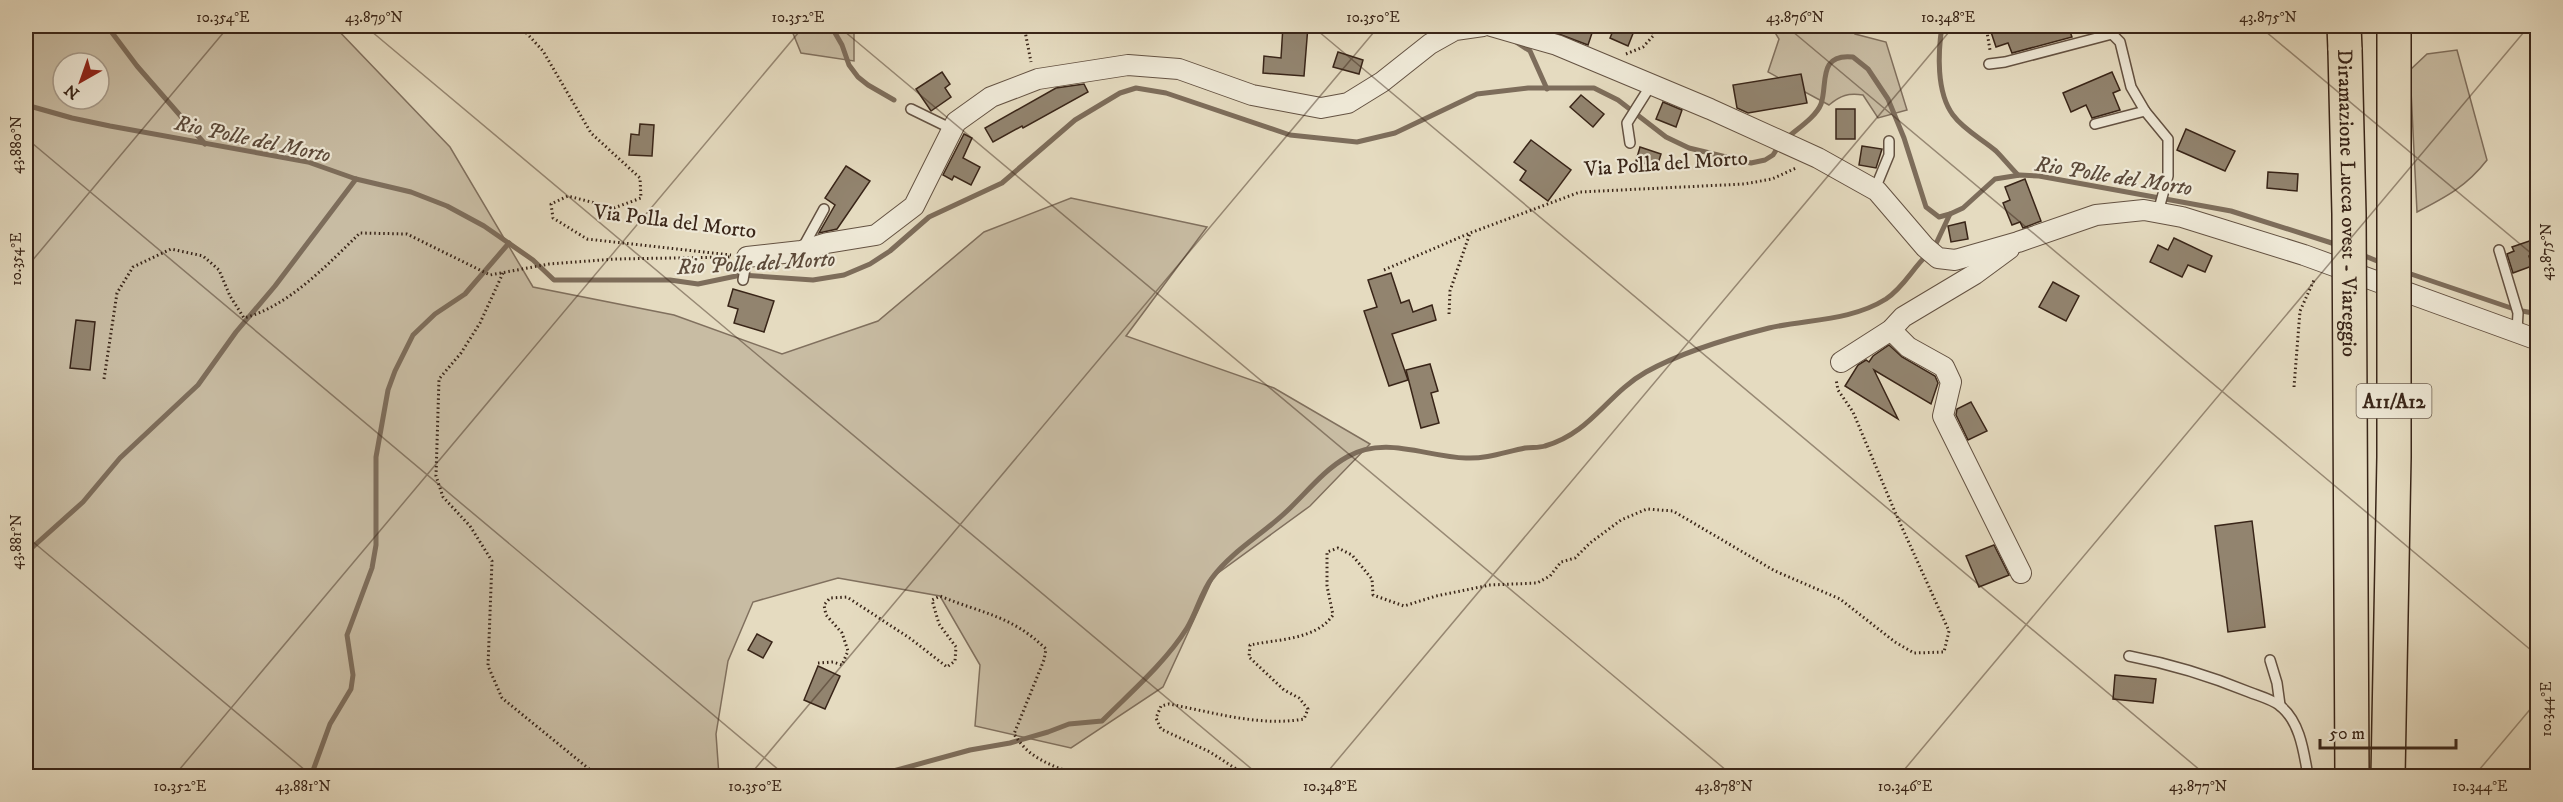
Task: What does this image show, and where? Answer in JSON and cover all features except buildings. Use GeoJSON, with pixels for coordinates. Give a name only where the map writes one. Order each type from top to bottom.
{"type":"FeatureCollection","features":[{"type":"Feature","properties":{"kind":"highway","name":"A11/A12"},"geometry":{"type":"LineString","coordinates":[[2388,777],[2394,445],[2394,26]]}},
{"type":"Feature","properties":{"kind":"highway","name":"Diramazione Lucca ovest - Viareggio"},"geometry":{"type":"LineString","coordinates":[[2344,38],[2349,214],[2352,777]]}},
{"type":"Feature","properties":{"kind":"street","name":"Via Polla del Morto"},"geometry":{"type":"LineString","coordinates":[[746,262],[801,251],[827,243],[876,235],[914,206],[956,122],[991,97],[1034,80],[1128,65],[1179,69],[1252,95],[1321,108],[1348,103],[1382,82],[1452,28],[1483,26]]}},
{"type":"Feature","properties":{"kind":"street","name":"Via Polla del Morto"},"geometry":{"type":"LineString","coordinates":[[1491,26],[1557,45],[1818,158],[1875,189],[1932,253],[1955,260],[2018,242],[2096,215],[2159,210],[2518,322],[2538,339]]}},
{"type":"Feature","properties":{"kind":"street"},"geometry":{"type":"LineString","coordinates":[[1841,362],[1891,330],[1903,317],[1976,274],[2018,242]]}},
{"type":"Feature","properties":{"kind":"street"},"geometry":{"type":"LineString","coordinates":[[1891,330],[1908,347],[1944,367],[1951,382],[1943,416],[2021,573]]}},
{"type":"Feature","properties":{"kind":"lane"},"geometry":{"type":"LineString","coordinates":[[1993,64],[2112,34],[2120,42],[2131,87],[2145,111],[2168,139],[2168,176],[2159,210]]}},
{"type":"Feature","properties":{"kind":"lane"},"geometry":{"type":"LineString","coordinates":[[1630,142],[1627,123],[1646,83]]}},
{"type":"Feature","properties":{"kind":"lane"},"geometry":{"type":"LineString","coordinates":[[911,109],[952,129]]}},
{"type":"Feature","properties":{"kind":"lane"},"geometry":{"type":"LineString","coordinates":[[2095,124],[2145,111]]}},
{"type":"Feature","properties":{"kind":"lane"},"geometry":{"type":"LineString","coordinates":[[1875,189],[1889,155],[1889,141]]}},
{"type":"Feature","properties":{"kind":"lane"},"geometry":{"type":"LineString","coordinates":[[801,251],[824,209]]}},
{"type":"Feature","properties":{"kind":"lane"},"geometry":{"type":"LineString","coordinates":[[2499,250],[2518,322]]}},
{"type":"Feature","properties":{"kind":"lane"},"geometry":{"type":"LineString","coordinates":[[742,280],[746,262]]}},
{"type":"Feature","properties":{"kind":"lane"},"geometry":{"type":"LineString","coordinates":[[2129,656],[2166,663],[2216,678],[2280,705],[2290,717],[2301,739],[2308,777]]}},
{"type":"Feature","properties":{"kind":"lane"},"geometry":{"type":"LineString","coordinates":[[2270,660],[2277,683],[2280,705]]}},
{"type":"Feature","properties":{"kind":"path","name":"Via Polla del Morto"},"geometry":{"type":"LineString","coordinates":[[520,26],[543,51],[591,133],[640,178],[641,198],[614,208],[568,196],[551,204],[553,218],[587,238],[746,262]]}},
{"type":"Feature","properties":{"kind":"path"},"geometry":{"type":"LineString","coordinates":[[1024,26],[1034,80]]}},
{"type":"Feature","properties":{"kind":"path"},"geometry":{"type":"LineString","coordinates":[[1646,83],[1625,67],[1620,59],[1643,47],[1654,35],[1649,26]]}},
{"type":"Feature","properties":{"kind":"path"},"geometry":{"type":"LineString","coordinates":[[1986,26],[1993,64]]}},
{"type":"Feature","properties":{"kind":"path","name":"Via Polla del Morto"},"geometry":{"type":"LineString","coordinates":[[1384,270],[1470,233],[1580,192],[1744,184],[1772,179],[1818,158]]}},
{"type":"Feature","properties":{"kind":"path"},"geometry":{"type":"LineString","coordinates":[[104,379],[117,293],[133,267],[171,249],[202,256],[219,270],[230,296],[244,318],[261,314],[321,271],[360,233],[407,234],[490,275],[549,264],[615,259],[746,262]]}},
{"type":"Feature","properties":{"kind":"path"},"geometry":{"type":"LineString","coordinates":[[1449,314],[1450,291],[1470,233]]}},
{"type":"Feature","properties":{"kind":"path"},"geometry":{"type":"LineString","coordinates":[[2294,387],[2300,311],[2323,261]]}},
{"type":"Feature","properties":{"kind":"path"},"geometry":{"type":"LineString","coordinates":[[503,273],[480,323],[439,379],[436,476],[443,497],[470,526],[492,561],[488,666],[502,698],[594,773],[594,777]]}},
{"type":"Feature","properties":{"kind":"path"},"geometry":{"type":"LineString","coordinates":[[1247,777],[1210,752],[1161,729],[1156,718],[1161,706],[1169,704],[1241,718],[1287,722],[1304,719],[1308,709],[1299,698],[1284,690],[1249,657],[1250,645],[1308,634],[1326,625],[1333,615],[1327,586],[1327,552],[1338,549],[1352,555],[1372,579],[1373,595],[1404,606],[1436,596],[1490,585],[1537,584],[1550,576],[1561,562],[1575,558],[1590,543],[1621,520],[1647,509],[1673,511],[1775,571],[1840,599],[1895,642],[1914,653],[1944,652],[1949,631],[1853,412],[1838,390],[1836,376],[1841,362]]}},
{"type":"Feature","properties":{"kind":"path"},"geometry":{"type":"LineString","coordinates":[[818,663],[833,662],[842,665],[848,651],[842,633],[826,615],[824,605],[830,598],[847,597],[911,639],[947,667],[955,661],[956,647],[939,624],[932,600],[940,596],[968,608],[1001,617],[1029,633],[1046,649],[1044,660],[1014,734],[1023,749],[1047,764],[1079,777]]}},
{"type":"Feature","properties":{"kind":"shaded area"},"geometry":{"type":"Polygon","coordinates":[[[26,26],[334,26],[450,147],[533,287],[674,315],[782,354],[878,321],[984,232],[1071,198],[1207,227],[1126,336],[1274,388],[1370,444],[1310,506],[1214,576],[1163,687],[1071,748],[975,726],[980,665],[940,596],[838,578],[753,602],[728,661],[716,734],[719,776],[26,776],[26,26]]]}},
{"type":"Feature","properties":{"kind":"shaded area"},"geometry":{"type":"Polygon","coordinates":[[[790,26],[854,26],[854,61],[801,53],[790,26]]]}},
{"type":"Feature","properties":{"kind":"shaded area"},"geometry":{"type":"Polygon","coordinates":[[[1771,26],[1848,26],[1855,34],[1886,42],[1907,110],[1878,118],[1863,95],[1858,94],[1837,99],[1829,105],[1768,72],[1779,39],[1771,26]]]}},
{"type":"Feature","properties":{"kind":"shaded area"},"geometry":{"type":"Polygon","coordinates":[[[2457,50],[2487,160],[2472,177],[2455,190],[2417,212],[2410,70],[2427,54],[2457,50]]]}},
{"type":"Feature","properties":{"kind":"waterway"},"geometry":{"type":"LineString","coordinates":[[107,26],[137,66],[205,144]]}},
{"type":"Feature","properties":{"kind":"waterway"},"geometry":{"type":"LineString","coordinates":[[831,26],[842,45],[849,65],[858,77],[894,100]]}},
{"type":"Feature","properties":{"kind":"waterway"},"geometry":{"type":"LineString","coordinates":[[1942,26],[1940,72],[1947,106],[1962,125],[1996,151],[2018,175]]}},
{"type":"Feature","properties":{"kind":"waterway"},"geometry":{"type":"LineString","coordinates":[[1516,42],[1530,51],[1547,89]]}},
{"type":"Feature","properties":{"kind":"waterway","name":"Rio Polle del Morto"},"geometry":{"type":"LineString","coordinates":[[1787,138],[1819,109],[1829,65],[1842,57],[1853,57],[1868,69],[1888,99],[1904,138],[1926,207],[1939,217],[1963,208],[1995,179],[2020,175],[2039,176],[2231,211],[2338,245]]}},
{"type":"Feature","properties":{"kind":"waterway","name":"Rio Polle del Morto"},"geometry":{"type":"LineString","coordinates":[[26,105],[110,126],[308,162],[356,179],[411,192],[447,206],[484,226],[533,260],[554,280],[670,280],[698,284],[741,275],[813,280],[844,275],[870,264],[890,251],[929,217],[1002,183],[1075,120],[1120,93],[1136,88],[1166,93],[1290,135],[1357,142],[1395,133],[1477,94],[1528,88],[1594,88],[1618,100],[1666,137],[1689,148],[1751,163],[1765,160],[1773,155],[1780,144]]}},
{"type":"Feature","properties":{"kind":"waterway"},"geometry":{"type":"LineString","coordinates":[[26,553],[83,502],[120,458],[198,385],[236,332],[275,286],[356,179]]}},
{"type":"Feature","properties":{"kind":"waterway"},"geometry":{"type":"LineString","coordinates":[[1934,248],[1950,214]]}},
{"type":"Feature","properties":{"kind":"waterway"},"geometry":{"type":"LineString","coordinates":[[311,776],[330,724],[351,689],[353,675],[347,635],[372,568],[376,545],[376,457],[388,390],[395,371],[413,335],[435,314],[465,294],[509,243]]}},
{"type":"Feature","properties":{"kind":"waterway","name":"Rio Polle del Morto"},"geometry":{"type":"LineString","coordinates":[[2360,254],[2382,263]]}},
{"type":"Feature","properties":{"kind":"waterway"},"geometry":{"type":"LineString","coordinates":[[875,776],[970,750],[1010,743],[1069,724],[1102,721],[1169,653],[1190,622],[1208,584],[1220,568],[1287,511],[1323,475],[1347,457],[1361,451],[1391,447],[1451,457],[1474,458],[1545,446],[1575,432],[1632,381],[1675,358],[1754,332],[1858,312],[1873,306],[1898,289],[1927,255]]}},
{"type":"Feature","properties":{"kind":"waterway","name":"Rio Polle del Morto"},"geometry":{"type":"LineString","coordinates":[[2405,272],[2517,310],[2538,314]]}}]}
